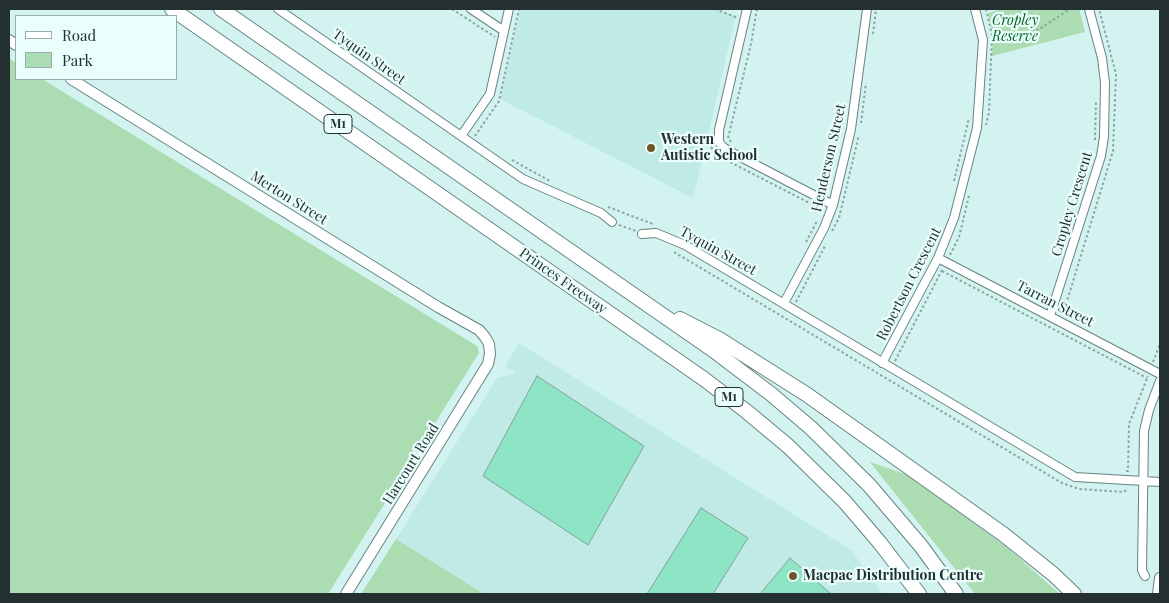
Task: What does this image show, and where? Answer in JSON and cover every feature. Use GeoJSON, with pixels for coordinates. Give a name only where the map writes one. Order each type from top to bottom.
{"type":"FeatureCollection","features":[{"type":"Feature","properties":{"kind":"highway","name":"Princes Freeway"},"geometry":{"type":"LineString","coordinates":[[172,9],[704,379],[746,411],[788,446],[845,502],[919,594]]}},
{"type":"Feature","properties":{"kind":"highway","name":"Princes Freeway"},"geometry":{"type":"LineString","coordinates":[[221,9],[750,377],[811,428],[850,466],[886,504],[956,594]]}},
{"type":"Feature","properties":{"kind":"highway"},"geometry":{"type":"LineString","coordinates":[[626,290],[719,339],[775,374],[1004,534],[1053,574],[1074,594]]}},
{"type":"Feature","properties":{"kind":"street","name":"Tyquin Street"},"geometry":{"type":"LineString","coordinates":[[278,9],[464,132],[523,179],[601,213],[612,222]]}},
{"type":"Feature","properties":{"kind":"street"},"geometry":{"type":"LineString","coordinates":[[471,9],[504,31]]}},
{"type":"Feature","properties":{"kind":"street"},"geometry":{"type":"LineString","coordinates":[[464,132],[490,94],[509,9]]}},
{"type":"Feature","properties":{"kind":"street"},"geometry":{"type":"LineString","coordinates":[[747,9],[719,130],[720,142],[729,151],[833,205]]}},
{"type":"Feature","properties":{"kind":"street","name":"Henderson Street"},"geometry":{"type":"LineString","coordinates":[[784,303],[824,228],[833,205],[851,129],[867,9]]}},
{"type":"Feature","properties":{"kind":"street","name":"Robertson Crescent"},"geometry":{"type":"LineString","coordinates":[[884,360],[938,258],[954,218],[978,128],[983,40],[975,9]]}},
{"type":"Feature","properties":{"kind":"street","name":"Cropley Crescent"},"geometry":{"type":"LineString","coordinates":[[1051,313],[1101,156],[1104,137],[1105,83],[1102,58],[1089,9]]}},
{"type":"Feature","properties":{"kind":"street","name":"Merton Street"},"geometry":{"type":"LineString","coordinates":[[72,80],[430,302],[479,330],[486,337],[489,344]]}},
{"type":"Feature","properties":{"kind":"street","name":"Tyquin Street"},"geometry":{"type":"LineString","coordinates":[[642,234],[656,233],[685,245],[884,360],[1075,477],[1160,482]]}},
{"type":"Feature","properties":{"kind":"street","name":"Tarran Street"},"geometry":{"type":"LineString","coordinates":[[938,258],[1051,313],[1160,374]]}},
{"type":"Feature","properties":{"kind":"street","name":"Harcourt Road"},"geometry":{"type":"LineString","coordinates":[[346,594],[476,385],[488,364],[489,344]]}},
{"type":"Feature","properties":{"kind":"street"},"geometry":{"type":"LineString","coordinates":[[1145,576],[1142,570],[1144,431],[1148,410],[1160,381]]}},
{"type":"Feature","properties":{"kind":"street"},"geometry":{"type":"LineString","coordinates":[[1158,594],[1160,578]]}},
{"type":"Feature","properties":{"kind":"path"},"geometry":{"type":"LineString","coordinates":[[714,9],[739,18]]}},
{"type":"Feature","properties":{"kind":"path"},"geometry":{"type":"LineString","coordinates":[[732,143],[728,138],[751,44],[757,9]]}},
{"type":"Feature","properties":{"kind":"path"},"geometry":{"type":"LineString","coordinates":[[992,35],[1014,36],[1033,33],[1044,27],[1059,14],[1070,9]]}},
{"type":"Feature","properties":{"kind":"path"},"geometry":{"type":"LineString","coordinates":[[1051,313],[1063,314],[1112,152],[1116,74],[1098,9]]}},
{"type":"Feature","properties":{"kind":"path"},"geometry":{"type":"LineString","coordinates":[[1095,147],[1096,93]]}},
{"type":"Feature","properties":{"kind":"path"},"geometry":{"type":"LineString","coordinates":[[953,185],[970,111]]}},
{"type":"Feature","properties":{"kind":"path"},"geometry":{"type":"LineString","coordinates":[[820,188],[826,192],[844,112]]}},
{"type":"Feature","properties":{"kind":"path"},"geometry":{"type":"LineString","coordinates":[[464,132],[475,136]]}},
{"type":"Feature","properties":{"kind":"path"},"geometry":{"type":"LineString","coordinates":[[711,146],[716,154],[722,158],[823,210],[825,201]]}},
{"type":"Feature","properties":{"kind":"path"},"geometry":{"type":"LineString","coordinates":[[505,156],[551,182]]}},
{"type":"Feature","properties":{"kind":"path"},"geometry":{"type":"LineString","coordinates":[[601,205],[655,225]]}},
{"type":"Feature","properties":{"kind":"path"},"geometry":{"type":"LineString","coordinates":[[612,222],[642,234]]}},
{"type":"Feature","properties":{"kind":"path"},"geometry":{"type":"LineString","coordinates":[[942,271],[1147,378]]}},
{"type":"Feature","properties":{"kind":"path"},"geometry":{"type":"LineString","coordinates":[[1120,471],[1128,471],[1129,424],[1160,344]]}},
{"type":"Feature","properties":{"kind":"path"},"geometry":{"type":"LineString","coordinates":[[884,360],[895,361]]}},
{"type":"Feature","properties":{"kind":"shaded area","name":"Western Autistic School"},"geometry":{"type":"Polygon","coordinates":[[[520,9],[715,9],[736,16],[693,198],[500,99],[520,9]]]}},
{"type":"Feature","properties":{"kind":"shaded area"},"geometry":{"type":"Polygon","coordinates":[[[519,343],[851,550],[883,594],[484,594],[396,539],[497,378],[516,373],[505,366],[519,343]]]}},
{"type":"Feature","properties":{"kind":"green space","name":"Cropley Reserve"},"geometry":{"type":"Polygon","coordinates":[[[1002,9],[1079,9],[1085,32],[992,56],[993,35],[988,13],[1002,9]]]}},
{"type":"Feature","properties":{"kind":"green space"},"geometry":{"type":"Polygon","coordinates":[[[9,58],[15,62],[15,80],[44,80],[477,346],[479,353],[328,594],[9,594],[9,58]]]}},
{"type":"Feature","properties":{"kind":"green space"},"geometry":{"type":"Polygon","coordinates":[[[870,462],[905,474],[1004,545],[1060,594],[975,594],[870,462]]]}},
{"type":"Feature","properties":{"kind":"green space"},"geometry":{"type":"Polygon","coordinates":[[[396,539],[484,594],[361,594],[396,539]]]}},
{"type":"Feature","properties":{"kind":"building"},"geometry":{"type":"Polygon","coordinates":[[[537,376],[644,446],[588,545],[483,476],[537,376]]]}},
{"type":"Feature","properties":{"kind":"building"},"geometry":{"type":"Polygon","coordinates":[[[701,508],[748,538],[713,594],[647,594],[701,508]]]}},
{"type":"Feature","properties":{"kind":"building","name":"Macpac Distribution Centre"},"geometry":{"type":"Polygon","coordinates":[[[790,558],[831,594],[760,594],[790,558]]]}},
{"type":"Feature","properties":{"kind":"place","name":"Western Autistic School"},"geometry":{"type":"Point","coordinates":[651,148]}},
{"type":"Feature","properties":{"kind":"place","name":"Macpac Distribution Centre"},"geometry":{"type":"Point","coordinates":[793,576]}}]}
